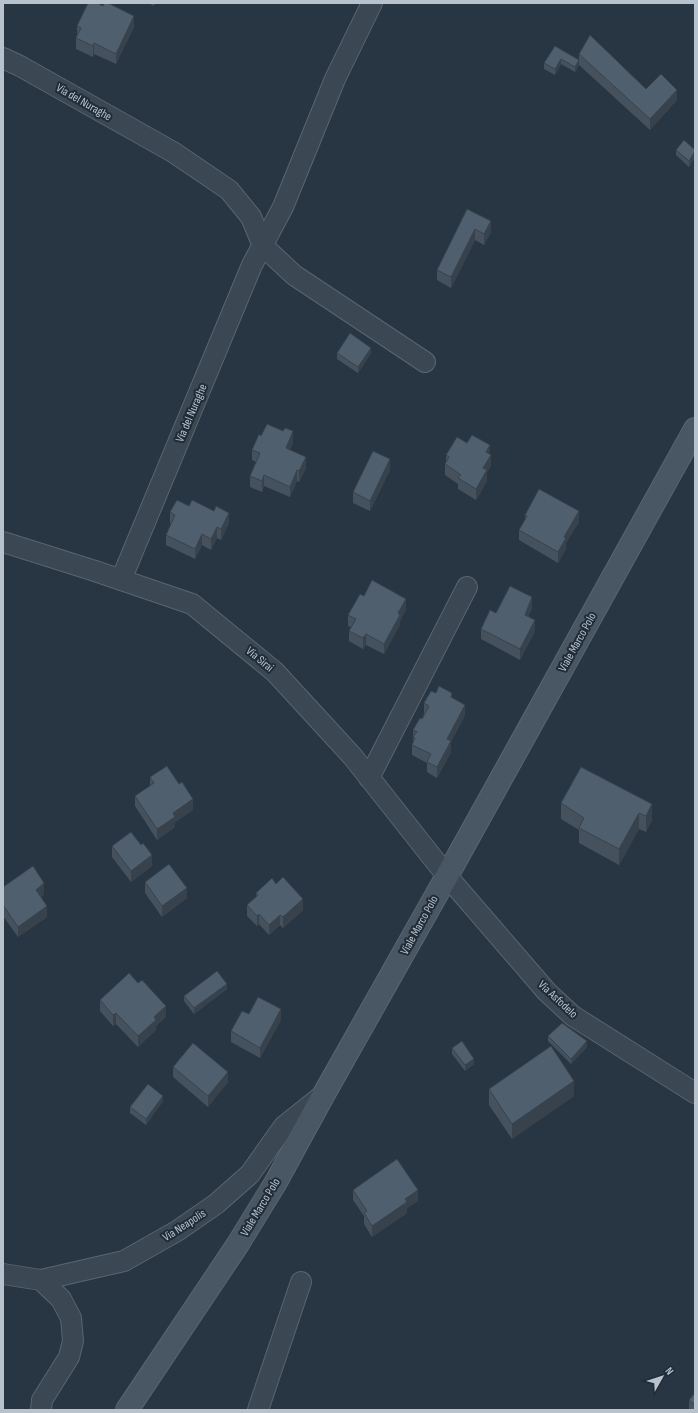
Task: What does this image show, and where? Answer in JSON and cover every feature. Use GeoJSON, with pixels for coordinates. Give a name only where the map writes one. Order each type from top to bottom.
{"type":"FeatureCollection","features":[{"type":"Feature","properties":{"kind":"main road","name":"Viale Marco Polo"},"geometry":{"type":"LineString","coordinates":[[126,1410],[238,1244],[276,1182],[695,429]]}},
{"type":"Feature","properties":{"kind":"street"},"geometry":{"type":"LineString","coordinates":[[263,246],[283,207],[335,79],[372,3]]}},
{"type":"Feature","properties":{"kind":"street","name":"Via del Nuraghe"},"geometry":{"type":"LineString","coordinates":[[3,58],[173,152],[229,190],[250,217],[263,246],[294,275],[425,362]]}},
{"type":"Feature","properties":{"kind":"street","name":"Via del Nuraghe"},"geometry":{"type":"LineString","coordinates":[[121,580],[252,265],[263,246]]}},
{"type":"Feature","properties":{"kind":"street","name":"Via Sirai"},"geometry":{"type":"LineString","coordinates":[[3,542],[192,604],[275,672],[353,757],[447,876]]}},
{"type":"Feature","properties":{"kind":"street"},"geometry":{"type":"LineString","coordinates":[[369,778],[467,587]]}},
{"type":"Feature","properties":{"kind":"street","name":"Via Asfodelo"},"geometry":{"type":"LineString","coordinates":[[447,876],[547,992],[573,1016],[695,1093]]}},
{"type":"Feature","properties":{"kind":"street","name":"Via Neapolis"},"geometry":{"type":"LineString","coordinates":[[3,1274],[41,1280],[124,1261],[177,1231],[216,1204],[250,1174],[284,1126],[324,1094]]}},
{"type":"Feature","properties":{"kind":"street"},"geometry":{"type":"LineString","coordinates":[[41,1280],[61,1299],[71,1318],[73,1341],[68,1357],[42,1400],[41,1410]]}},
{"type":"Feature","properties":{"kind":"street"},"geometry":{"type":"LineString","coordinates":[[258,1410],[302,1282]]}},
{"type":"Feature","properties":{"kind":"building"},"geometry":{"type":"Polygon","coordinates":[[[88,3],[97,3],[103,6],[104,3],[108,3],[134,16],[116,54],[94,43],[93,46],[76,38],[81,28],[77,26],[88,3]]]}},
{"type":"Feature","properties":{"kind":"building"},"geometry":{"type":"Polygon","coordinates":[[[590,35],[646,89],[661,74],[677,90],[650,119],[579,54],[590,35]]]}},
{"type":"Feature","properties":{"kind":"building"},"geometry":{"type":"Polygon","coordinates":[[[555,46],[579,60],[575,67],[561,59],[555,69],[544,63],[555,46]]]}},
{"type":"Feature","properties":{"kind":"building"},"geometry":{"type":"Polygon","coordinates":[[[684,140],[695,150],[689,161],[676,150],[684,140]]]}},
{"type":"Feature","properties":{"kind":"building"},"geometry":{"type":"Polygon","coordinates":[[[467,209],[491,221],[484,234],[475,229],[451,277],[437,270],[467,209]]]}},
{"type":"Feature","properties":{"kind":"building"},"geometry":{"type":"Polygon","coordinates":[[[350,333],[371,348],[358,367],[337,353],[350,333]]]}},
{"type":"Feature","properties":{"kind":"building"},"geometry":{"type":"Polygon","coordinates":[[[267,424],[283,431],[285,428],[293,431],[286,448],[306,457],[299,471],[297,470],[290,487],[264,475],[262,481],[250,476],[260,453],[252,450],[259,434],[261,436],[267,424]]]}},
{"type":"Feature","properties":{"kind":"building"},"geometry":{"type":"Polygon","coordinates":[[[472,435],[490,445],[486,452],[491,455],[483,468],[487,470],[476,489],[458,478],[461,475],[445,464],[449,457],[446,455],[457,437],[467,443],[472,435]]]}},
{"type":"Feature","properties":{"kind":"building"},"geometry":{"type":"Polygon","coordinates":[[[373,451],[390,459],[370,501],[353,492],[373,451]]]}},
{"type":"Feature","properties":{"kind":"building"},"geometry":{"type":"Polygon","coordinates":[[[539,489],[579,511],[564,537],[566,538],[558,552],[519,530],[539,489]]]}},
{"type":"Feature","properties":{"kind":"building"},"geometry":{"type":"Polygon","coordinates":[[[177,500],[189,506],[192,500],[214,511],[216,506],[229,513],[221,529],[217,527],[211,539],[202,534],[195,549],[166,535],[175,515],[170,512],[177,500]]]}},
{"type":"Feature","properties":{"kind":"building"},"geometry":{"type":"Polygon","coordinates":[[[372,580],[406,599],[398,613],[400,615],[384,644],[366,634],[363,638],[349,631],[356,619],[348,615],[360,594],[364,596],[372,580]]]}},
{"type":"Feature","properties":{"kind":"building"},"geometry":{"type":"Polygon","coordinates":[[[510,586],[532,597],[525,615],[535,620],[520,649],[481,629],[490,610],[496,613],[510,586]]]}},
{"type":"Feature","properties":{"kind":"building"},"geometry":{"type":"Polygon","coordinates":[[[439,686],[452,693],[451,697],[465,705],[447,739],[451,741],[437,767],[427,762],[431,754],[412,745],[415,738],[413,737],[417,732],[413,730],[420,718],[422,719],[429,706],[424,703],[431,691],[436,693],[439,686]]]}},
{"type":"Feature","properties":{"kind":"building"},"geometry":{"type":"Polygon","coordinates":[[[167,766],[179,784],[182,782],[193,799],[173,813],[175,817],[157,829],[135,796],[154,783],[150,777],[167,766]]]}},
{"type":"Feature","properties":{"kind":"building"},"geometry":{"type":"Polygon","coordinates":[[[581,767],[652,804],[646,816],[639,813],[619,849],[579,828],[584,818],[561,803],[581,767]]]}},
{"type":"Feature","properties":{"kind":"building"},"geometry":{"type":"Polygon","coordinates":[[[131,832],[141,845],[143,843],[152,855],[131,871],[112,846],[131,832]]]}},
{"type":"Feature","properties":{"kind":"building"},"geometry":{"type":"Polygon","coordinates":[[[169,864],[187,888],[162,906],[145,882],[169,864]]]}},
{"type":"Feature","properties":{"kind":"building"},"geometry":{"type":"Polygon","coordinates":[[[33,866],[44,883],[36,890],[47,906],[18,927],[3,905],[3,887],[33,866]]]}},
{"type":"Feature","properties":{"kind":"building"},"geometry":{"type":"Polygon","coordinates":[[[283,877],[303,899],[283,917],[280,915],[269,925],[259,914],[257,916],[247,905],[258,895],[256,893],[272,878],[276,884],[283,877]]]}},
{"type":"Feature","properties":{"kind":"building"},"geometry":{"type":"Polygon","coordinates":[[[217,971],[227,984],[194,1008],[184,996],[217,971]]]}},
{"type":"Feature","properties":{"kind":"building"},"geometry":{"type":"Polygon","coordinates":[[[129,973],[138,983],[142,980],[166,1006],[154,1017],[156,1020],[138,1036],[116,1013],[113,1015],[100,1000],[129,973]]]}},
{"type":"Feature","properties":{"kind":"building"},"geometry":{"type":"Polygon","coordinates":[[[258,997],[281,1009],[260,1048],[231,1031],[242,1011],[249,1014],[258,997]]]}},
{"type":"Feature","properties":{"kind":"building"},"geometry":{"type":"Polygon","coordinates":[[[562,1023],[587,1041],[571,1059],[548,1036],[562,1023]]]}},
{"type":"Feature","properties":{"kind":"building"},"geometry":{"type":"Polygon","coordinates":[[[462,1041],[474,1059],[465,1065],[452,1048],[462,1041]]]}},
{"type":"Feature","properties":{"kind":"building"},"geometry":{"type":"Polygon","coordinates":[[[193,1043],[228,1072],[208,1096],[173,1067],[193,1043]]]}},
{"type":"Feature","properties":{"kind":"building"},"geometry":{"type":"Polygon","coordinates":[[[551,1046],[574,1081],[512,1124],[489,1089],[551,1046]]]}},
{"type":"Feature","properties":{"kind":"building"},"geometry":{"type":"Polygon","coordinates":[[[148,1084],[163,1096],[146,1119],[130,1107],[148,1084]]]}},
{"type":"Feature","properties":{"kind":"building"},"geometry":{"type":"Polygon","coordinates":[[[397,1159],[418,1190],[405,1199],[407,1202],[372,1226],[364,1213],[367,1211],[353,1190],[397,1159]]]}},
{"type":"Feature","properties":{"kind":"building"},"geometry":{"type":"Polygon","coordinates":[[[695,1393],[695,1405],[689,1400],[695,1393]]]}}]}
